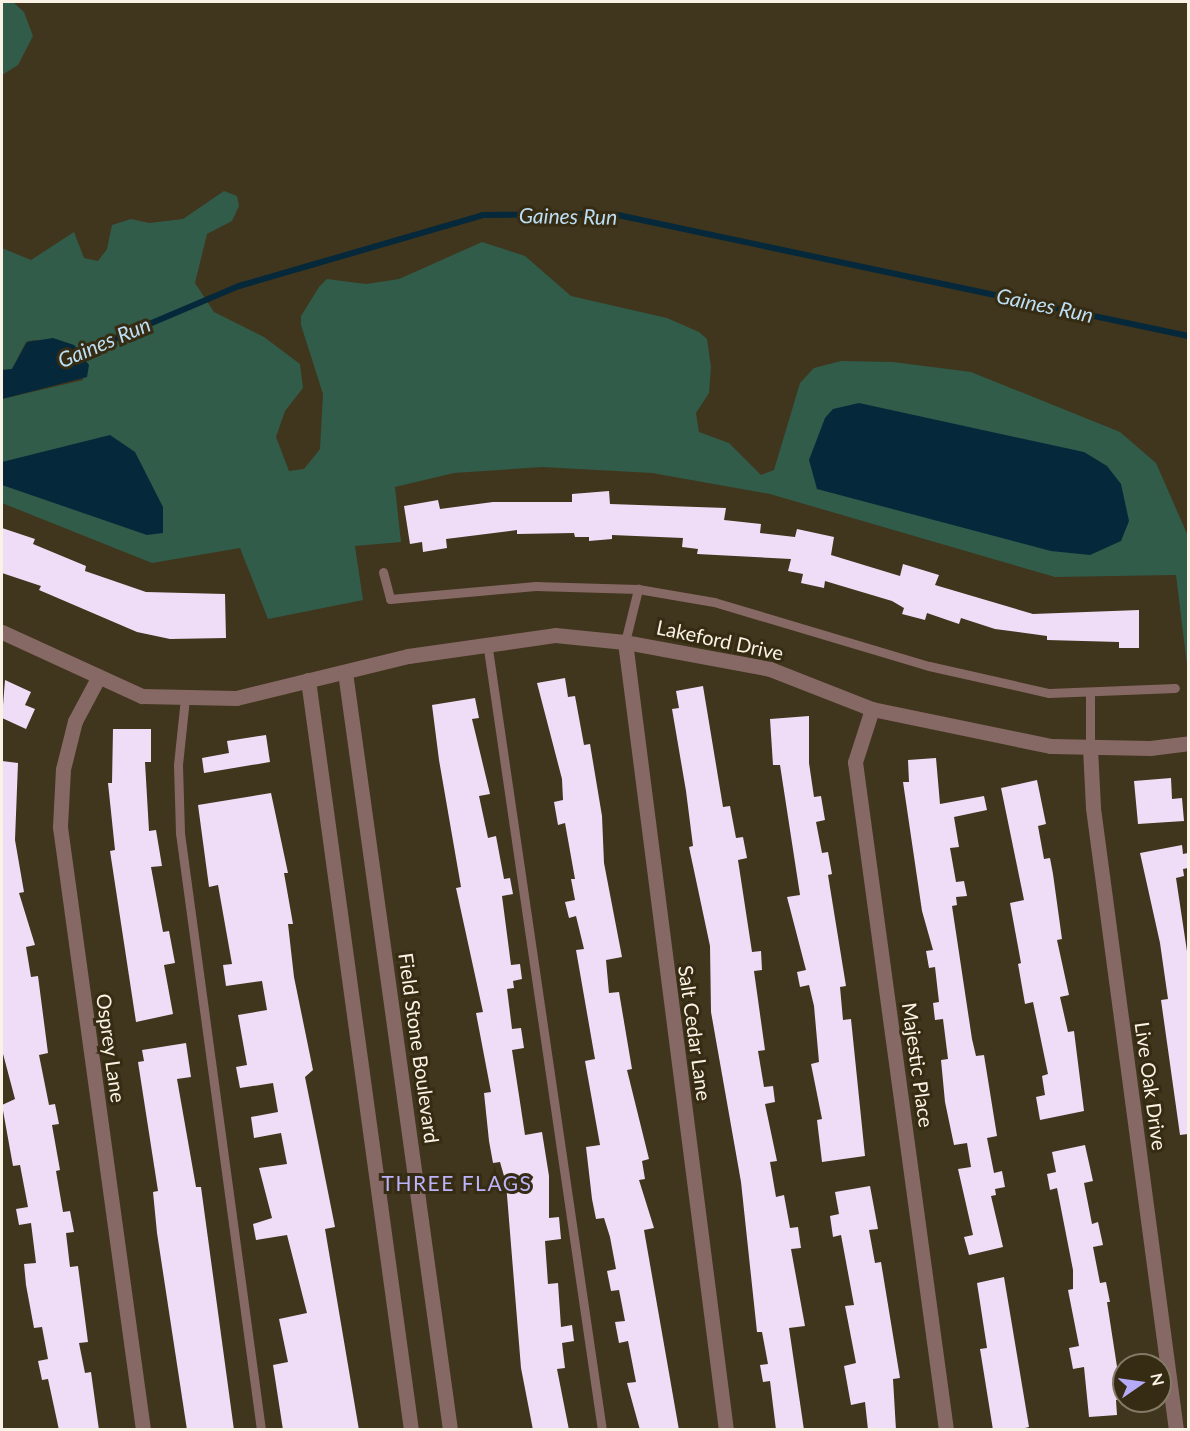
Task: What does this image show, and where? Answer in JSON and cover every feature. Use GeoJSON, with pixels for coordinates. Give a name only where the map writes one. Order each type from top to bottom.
{"type":"FeatureCollection","features":[{"type":"Feature","properties":{"kind":"street","name":"Lakeford Drive"},"geometry":{"type":"LineString","coordinates":[[2,632],[98,678],[142,696],[236,698],[308,680],[487,642],[555,635],[625,642],[770,669],[872,709],[1040,744],[1090,748],[1188,743]]}},
{"type":"Feature","properties":{"kind":"street","name":"Salt Cedar Lane"},"geometry":{"type":"LineString","coordinates":[[625,642],[726,1430]]}},
{"type":"Feature","properties":{"kind":"street","name":"Field Stone Boulevard"},"geometry":{"type":"LineString","coordinates":[[345,672],[450,1430]]}},
{"type":"Feature","properties":{"kind":"street","name":"Osprey Lane"},"geometry":{"type":"LineString","coordinates":[[98,678],[75,721],[63,769],[60,828],[143,1430]]}},
{"type":"Feature","properties":{"kind":"street"},"geometry":{"type":"LineString","coordinates":[[308,680],[411,1430]]}},
{"type":"Feature","properties":{"kind":"street","name":"Majestic Place"},"geometry":{"type":"LineString","coordinates":[[872,709],[855,762],[946,1430]]}},
{"type":"Feature","properties":{"kind":"street","name":"Live Oak Drive"},"geometry":{"type":"LineString","coordinates":[[1090,748],[1093,808],[1176,1430]]}},
{"type":"Feature","properties":{"kind":"lane"},"geometry":{"type":"LineString","coordinates":[[383,573],[390,599],[535,586],[638,589],[714,602],[929,666],[1049,693],[1090,694],[1174,688]]}},
{"type":"Feature","properties":{"kind":"lane"},"geometry":{"type":"LineString","coordinates":[[625,642],[638,589]]}},
{"type":"Feature","properties":{"kind":"lane"},"geometry":{"type":"LineString","coordinates":[[487,642],[602,1430]]}},
{"type":"Feature","properties":{"kind":"lane"},"geometry":{"type":"LineString","coordinates":[[1090,694],[1090,748]]}},
{"type":"Feature","properties":{"kind":"lane"},"geometry":{"type":"LineString","coordinates":[[185,698],[178,765],[180,833],[261,1430]]}},
{"type":"Feature","properties":{"kind":"green space"},"geometry":{"type":"Polygon","coordinates":[[[2,2],[13,2],[24,12],[33,36],[18,65],[2,75],[2,2]]]}},
{"type":"Feature","properties":{"kind":"green space"},"geometry":{"type":"Polygon","coordinates":[[[224,191],[237,196],[239,206],[232,221],[207,234],[195,283],[214,312],[264,337],[300,364],[303,388],[285,411],[276,437],[289,471],[304,469],[320,449],[323,394],[301,325],[301,316],[319,287],[327,279],[366,284],[399,279],[482,242],[525,256],[571,296],[667,318],[699,332],[707,339],[711,367],[709,393],[696,413],[699,432],[729,443],[761,475],[774,470],[800,383],[814,368],[841,361],[893,362],[971,372],[1120,432],[1156,463],[1188,536],[1188,673],[1176,575],[1055,577],[770,494],[652,473],[542,467],[454,473],[395,487],[401,542],[355,546],[363,600],[268,619],[240,548],[152,563],[2,503],[2,399],[83,380],[85,359],[74,345],[34,340],[26,342],[12,369],[2,370],[2,248],[31,260],[74,232],[84,258],[98,261],[107,249],[112,225],[131,219],[149,223],[183,219],[224,191]]]}},
{"type":"Feature","properties":{"kind":"water"},"geometry":{"type":"Polygon","coordinates":[[[53,338],[74,345],[89,365],[87,377],[2,399],[2,370],[12,369],[27,342],[53,338]]]}},
{"type":"Feature","properties":{"kind":"water"},"geometry":{"type":"Polygon","coordinates":[[[859,403],[1084,452],[1107,466],[1121,484],[1129,521],[1121,541],[1090,555],[1051,551],[817,489],[809,460],[825,418],[833,409],[859,403]]]}},
{"type":"Feature","properties":{"kind":"water"},"geometry":{"type":"Polygon","coordinates":[[[110,435],[135,452],[163,507],[163,533],[147,535],[2,485],[2,462],[110,435]]]}},
{"type":"Feature","properties":{"kind":"building"},"geometry":{"type":"Polygon","coordinates":[[[609,491],[610,504],[726,508],[724,520],[761,524],[760,533],[795,537],[797,529],[834,537],[831,555],[900,576],[903,564],[939,575],[935,585],[1033,614],[1139,610],[1139,648],[1119,648],[1119,642],[1047,640],[1047,636],[995,629],[961,618],[959,624],[927,613],[925,620],[902,614],[904,608],[892,601],[825,581],[824,588],[801,583],[803,574],[788,571],[791,559],[697,554],[698,549],[682,547],[683,538],[612,535],[612,539],[589,541],[589,537],[575,537],[574,533],[517,534],[517,530],[446,539],[447,548],[423,552],[422,542],[410,544],[404,506],[438,500],[440,509],[493,502],[572,502],[572,494],[609,491]]]}},
{"type":"Feature","properties":{"kind":"building"},"geometry":{"type":"Polygon","coordinates":[[[2,528],[35,539],[33,544],[86,566],[85,571],[146,592],[225,594],[226,638],[170,639],[137,632],[39,590],[41,586],[2,573],[2,528]]]}},
{"type":"Feature","properties":{"kind":"building"},"geometry":{"type":"Polygon","coordinates":[[[565,678],[568,697],[575,696],[584,745],[590,744],[602,816],[604,863],[622,957],[606,960],[609,993],[619,992],[632,1069],[627,1070],[649,1159],[642,1161],[645,1179],[639,1180],[654,1228],[644,1230],[679,1430],[640,1430],[627,1383],[636,1382],[628,1341],[619,1343],[615,1322],[625,1321],[619,1290],[611,1291],[607,1271],[616,1269],[610,1237],[604,1218],[596,1219],[592,1199],[586,1147],[600,1145],[585,1061],[595,1059],[576,950],[584,949],[576,916],[569,918],[565,902],[575,900],[571,879],[575,879],[565,823],[558,825],[554,802],[563,800],[562,779],[537,683],[565,678]]]}},
{"type":"Feature","properties":{"kind":"building"},"geometry":{"type":"Polygon","coordinates":[[[5,680],[31,692],[25,705],[35,709],[26,729],[2,718],[5,680]]]}},
{"type":"Feature","properties":{"kind":"building"},"geometry":{"type":"Polygon","coordinates":[[[703,686],[723,807],[730,806],[736,838],[743,837],[747,858],[738,860],[752,952],[761,951],[762,970],[754,971],[765,1050],[758,1051],[764,1087],[773,1086],[775,1102],[765,1104],[777,1161],[770,1162],[776,1197],[784,1195],[790,1228],[798,1227],[801,1248],[791,1249],[805,1326],[789,1328],[804,1430],[776,1430],[770,1381],[763,1382],[760,1365],[768,1364],[762,1332],[757,1332],[741,1182],[711,1012],[710,946],[689,847],[693,846],[672,709],[679,708],[676,691],[703,686]]]}},
{"type":"Feature","properties":{"kind":"building"},"geometry":{"type":"Polygon","coordinates":[[[475,698],[479,718],[472,719],[490,794],[479,796],[488,838],[496,836],[504,879],[510,878],[513,894],[502,896],[511,965],[520,964],[522,979],[513,981],[514,988],[507,989],[512,1029],[521,1028],[524,1048],[512,1050],[525,1135],[542,1132],[549,1176],[549,1218],[559,1217],[561,1239],[545,1241],[548,1284],[558,1283],[561,1327],[572,1325],[574,1341],[562,1343],[565,1368],[557,1369],[569,1430],[533,1430],[521,1368],[506,1183],[500,1162],[493,1163],[489,1141],[484,1093],[491,1092],[476,1013],[483,1012],[456,888],[461,887],[439,760],[432,705],[475,698]]]}},
{"type":"Feature","properties":{"kind":"building"},"geometry":{"type":"Polygon","coordinates":[[[809,716],[809,763],[814,797],[821,796],[825,820],[816,822],[822,853],[828,852],[832,874],[828,875],[846,986],[840,987],[843,1020],[851,1019],[865,1156],[822,1162],[817,1120],[822,1119],[811,1064],[819,1062],[814,1006],[809,985],[800,987],[797,972],[806,970],[787,897],[800,895],[780,765],[773,765],[770,719],[809,716]]]}},
{"type":"Feature","properties":{"kind":"building"},"geometry":{"type":"Polygon","coordinates":[[[113,729],[151,729],[151,762],[145,762],[149,831],[156,830],[162,866],[151,867],[163,932],[169,931],[175,963],[164,965],[173,1014],[136,1022],[110,851],[115,850],[108,783],[112,783],[113,729]]]}},
{"type":"Feature","properties":{"kind":"building"},"geometry":{"type":"Polygon","coordinates":[[[266,735],[270,762],[204,773],[202,758],[229,753],[227,741],[266,735]]]}},
{"type":"Feature","properties":{"kind":"building"},"geometry":{"type":"Polygon","coordinates":[[[936,758],[940,804],[984,796],[987,810],[954,817],[959,847],[950,848],[956,882],[964,881],[967,896],[956,897],[957,905],[952,906],[972,1039],[976,1056],[984,1055],[997,1136],[987,1138],[994,1173],[1002,1171],[1005,1187],[995,1189],[996,1195],[991,1196],[1003,1247],[969,1255],[964,1237],[973,1235],[958,1169],[971,1167],[967,1143],[954,1145],[945,1102],[941,1060],[948,1059],[943,1019],[935,1020],[933,1003],[939,1002],[935,967],[929,968],[926,951],[933,950],[922,911],[903,782],[909,782],[908,760],[936,758]]]}},
{"type":"Feature","properties":{"kind":"building"},"geometry":{"type":"Polygon","coordinates":[[[2,761],[18,763],[15,840],[24,892],[19,893],[35,945],[26,947],[31,977],[38,976],[48,1053],[39,1055],[49,1105],[55,1104],[59,1124],[52,1125],[60,1170],[56,1171],[63,1212],[70,1211],[74,1232],[66,1233],[70,1267],[78,1266],[88,1342],[79,1343],[85,1373],[91,1372],[99,1430],[59,1430],[48,1379],[42,1380],[38,1361],[48,1359],[42,1327],[34,1328],[26,1285],[24,1264],[36,1263],[31,1223],[19,1225],[16,1209],[28,1207],[20,1165],[13,1166],[2,1105],[15,1099],[2,1050],[2,761]]]}},
{"type":"Feature","properties":{"kind":"building"},"geometry":{"type":"Polygon","coordinates":[[[1171,778],[1172,799],[1182,798],[1184,821],[1138,824],[1134,781],[1171,778]]]}},
{"type":"Feature","properties":{"kind":"building"},"geometry":{"type":"Polygon","coordinates":[[[1037,780],[1046,824],[1038,826],[1044,859],[1050,858],[1053,874],[1062,939],[1057,940],[1069,995],[1060,997],[1068,1032],[1074,1031],[1084,1111],[1040,1120],[1036,1097],[1045,1095],[1042,1076],[1048,1074],[1033,1002],[1025,1004],[1018,964],[1021,963],[1010,903],[1024,900],[1001,788],[1037,780]]]}},
{"type":"Feature","properties":{"kind":"building"},"geometry":{"type":"Polygon","coordinates":[[[271,793],[288,873],[284,873],[293,924],[288,924],[294,977],[313,1070],[305,1077],[335,1227],[325,1229],[359,1430],[283,1430],[273,1365],[288,1362],[279,1319],[307,1313],[287,1235],[256,1240],[253,1224],[272,1218],[259,1168],[287,1164],[281,1133],[254,1138],[251,1117],[278,1112],[273,1083],[240,1088],[236,1067],[247,1065],[238,1015],[267,1010],[262,981],[226,986],[223,965],[232,964],[218,885],[209,887],[198,805],[271,793]]]}},
{"type":"Feature","properties":{"kind":"building"},"geometry":{"type":"Polygon","coordinates":[[[1182,845],[1183,854],[1188,853],[1188,868],[1183,869],[1184,876],[1176,878],[1188,958],[1188,1134],[1180,1135],[1161,1000],[1168,999],[1160,943],[1140,853],[1182,845]]]}},
{"type":"Feature","properties":{"kind":"building"},"geometry":{"type":"Polygon","coordinates":[[[186,1043],[191,1077],[177,1079],[196,1187],[201,1187],[234,1430],[187,1430],[157,1233],[153,1192],[158,1191],[138,1062],[144,1061],[142,1050],[186,1043]]]}},
{"type":"Feature","properties":{"kind":"building"},"geometry":{"type":"Polygon","coordinates":[[[1085,1145],[1093,1181],[1084,1183],[1092,1224],[1098,1222],[1103,1245],[1093,1247],[1100,1283],[1106,1282],[1110,1302],[1107,1302],[1115,1353],[1112,1353],[1112,1413],[1117,1413],[1117,1415],[1089,1417],[1084,1367],[1073,1369],[1069,1348],[1079,1346],[1068,1290],[1073,1289],[1073,1270],[1057,1188],[1050,1190],[1047,1174],[1056,1172],[1052,1152],[1085,1145]]]}},
{"type":"Feature","properties":{"kind":"building"},"geometry":{"type":"Polygon","coordinates":[[[870,1186],[878,1229],[869,1230],[875,1263],[881,1262],[900,1378],[893,1379],[896,1430],[868,1430],[865,1402],[851,1405],[844,1366],[856,1363],[845,1306],[854,1305],[841,1235],[833,1237],[830,1216],[839,1214],[835,1192],[870,1186]]]}},
{"type":"Feature","properties":{"kind":"building"},"geometry":{"type":"Polygon","coordinates":[[[1004,1277],[1029,1427],[1017,1430],[993,1430],[980,1349],[987,1348],[977,1283],[1004,1277]]]}},
{"type":"Feature","properties":{"kind":"waterway","name":"Gaines Run"},"geometry":{"type":"LineString","coordinates":[[74,356],[239,286],[483,215],[613,214],[1188,336]]}},
{"type":"Feature","properties":{"kind":"district","name":"THREE FLAGS"},"geometry":{"type":"Point","coordinates":[457,1183]}}]}
